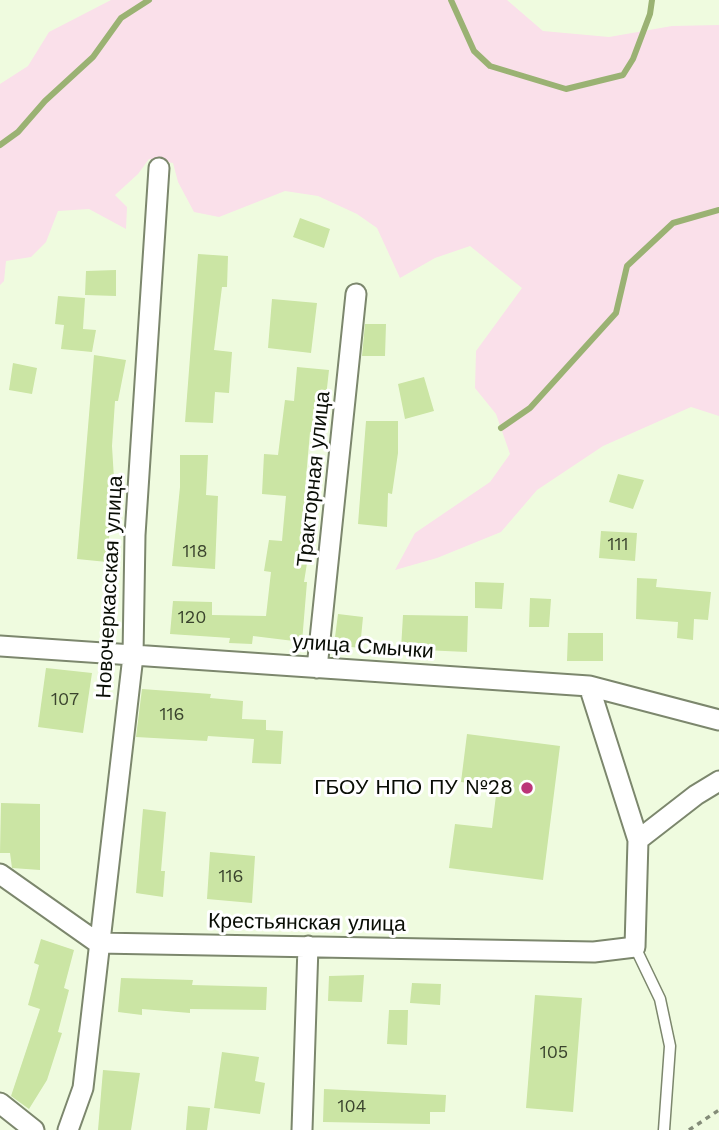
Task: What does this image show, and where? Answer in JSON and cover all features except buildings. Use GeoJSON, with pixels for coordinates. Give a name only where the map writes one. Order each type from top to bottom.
{"type":"FeatureCollection","features":[{"type":"Feature","properties":{"kind":"street","name":"Новочеркасская улица"},"geometry":{"type":"LineString","coordinates":[[68,1130],[83,1088],[98,943],[134,656],[135,535],[159,168]]}},
{"type":"Feature","properties":{"kind":"street","name":"Тракторная улица"},"geometry":{"type":"LineString","coordinates":[[317,668],[356,294]]}},
{"type":"Feature","properties":{"kind":"street","name":"улица Смычки"},"geometry":{"type":"LineString","coordinates":[[0,646],[589,686],[719,720]]}},
{"type":"Feature","properties":{"kind":"street"},"geometry":{"type":"LineString","coordinates":[[589,686],[638,840],[635,947]]}},
{"type":"Feature","properties":{"kind":"street"},"geometry":{"type":"LineString","coordinates":[[638,840],[696,795],[719,781]]}},
{"type":"Feature","properties":{"kind":"street"},"geometry":{"type":"LineString","coordinates":[[0,874],[98,943]]}},
{"type":"Feature","properties":{"kind":"street","name":"Крестьянская улица"},"geometry":{"type":"LineString","coordinates":[[98,943],[594,952],[635,947]]}},
{"type":"Feature","properties":{"kind":"street"},"geometry":{"type":"LineString","coordinates":[[302,1130],[308,946]]}},
{"type":"Feature","properties":{"kind":"street"},"geometry":{"type":"LineString","coordinates":[[0,1103],[34,1130]]}},
{"type":"Feature","properties":{"kind":"lane"},"geometry":{"type":"LineString","coordinates":[[635,947],[660,999],[670,1046],[664,1130]]}},
{"type":"Feature","properties":{"kind":"path"},"geometry":{"type":"LineString","coordinates":[[689,1130],[719,1110]]}},
{"type":"Feature","properties":{"kind":"shaded area"},"geometry":{"type":"Polygon","coordinates":[[[111,0],[507,0],[543,31],[609,37],[672,26],[719,25],[719,416],[691,407],[603,446],[537,490],[501,532],[437,558],[395,570],[415,533],[490,482],[510,454],[496,414],[475,388],[476,351],[522,288],[470,246],[435,258],[400,278],[377,228],[357,214],[318,196],[285,191],[219,217],[194,212],[178,182],[173,163],[149,159],[138,174],[115,195],[127,207],[126,229],[89,209],[58,211],[46,242],[31,257],[6,261],[4,281],[0,285],[0,84],[28,66],[49,32],[111,0]]]}},
{"type":"Feature","properties":{"kind":"waterway"},"geometry":{"type":"LineString","coordinates":[[0,145],[18,132],[45,101],[93,57],[121,18],[149,0]]}},
{"type":"Feature","properties":{"kind":"waterway"},"geometry":{"type":"LineString","coordinates":[[451,0],[474,51],[490,66],[566,89],[623,75],[633,59],[650,14],[652,0]]}},
{"type":"Feature","properties":{"kind":"waterway"},"geometry":{"type":"LineString","coordinates":[[501,428],[530,408],[616,313],[627,266],[673,223],[719,210]]}},
{"type":"Feature","properties":{"kind":"place","name":"ГБОУ НПО ПУ №28"},"geometry":{"type":"Point","coordinates":[527,788]}}]}
